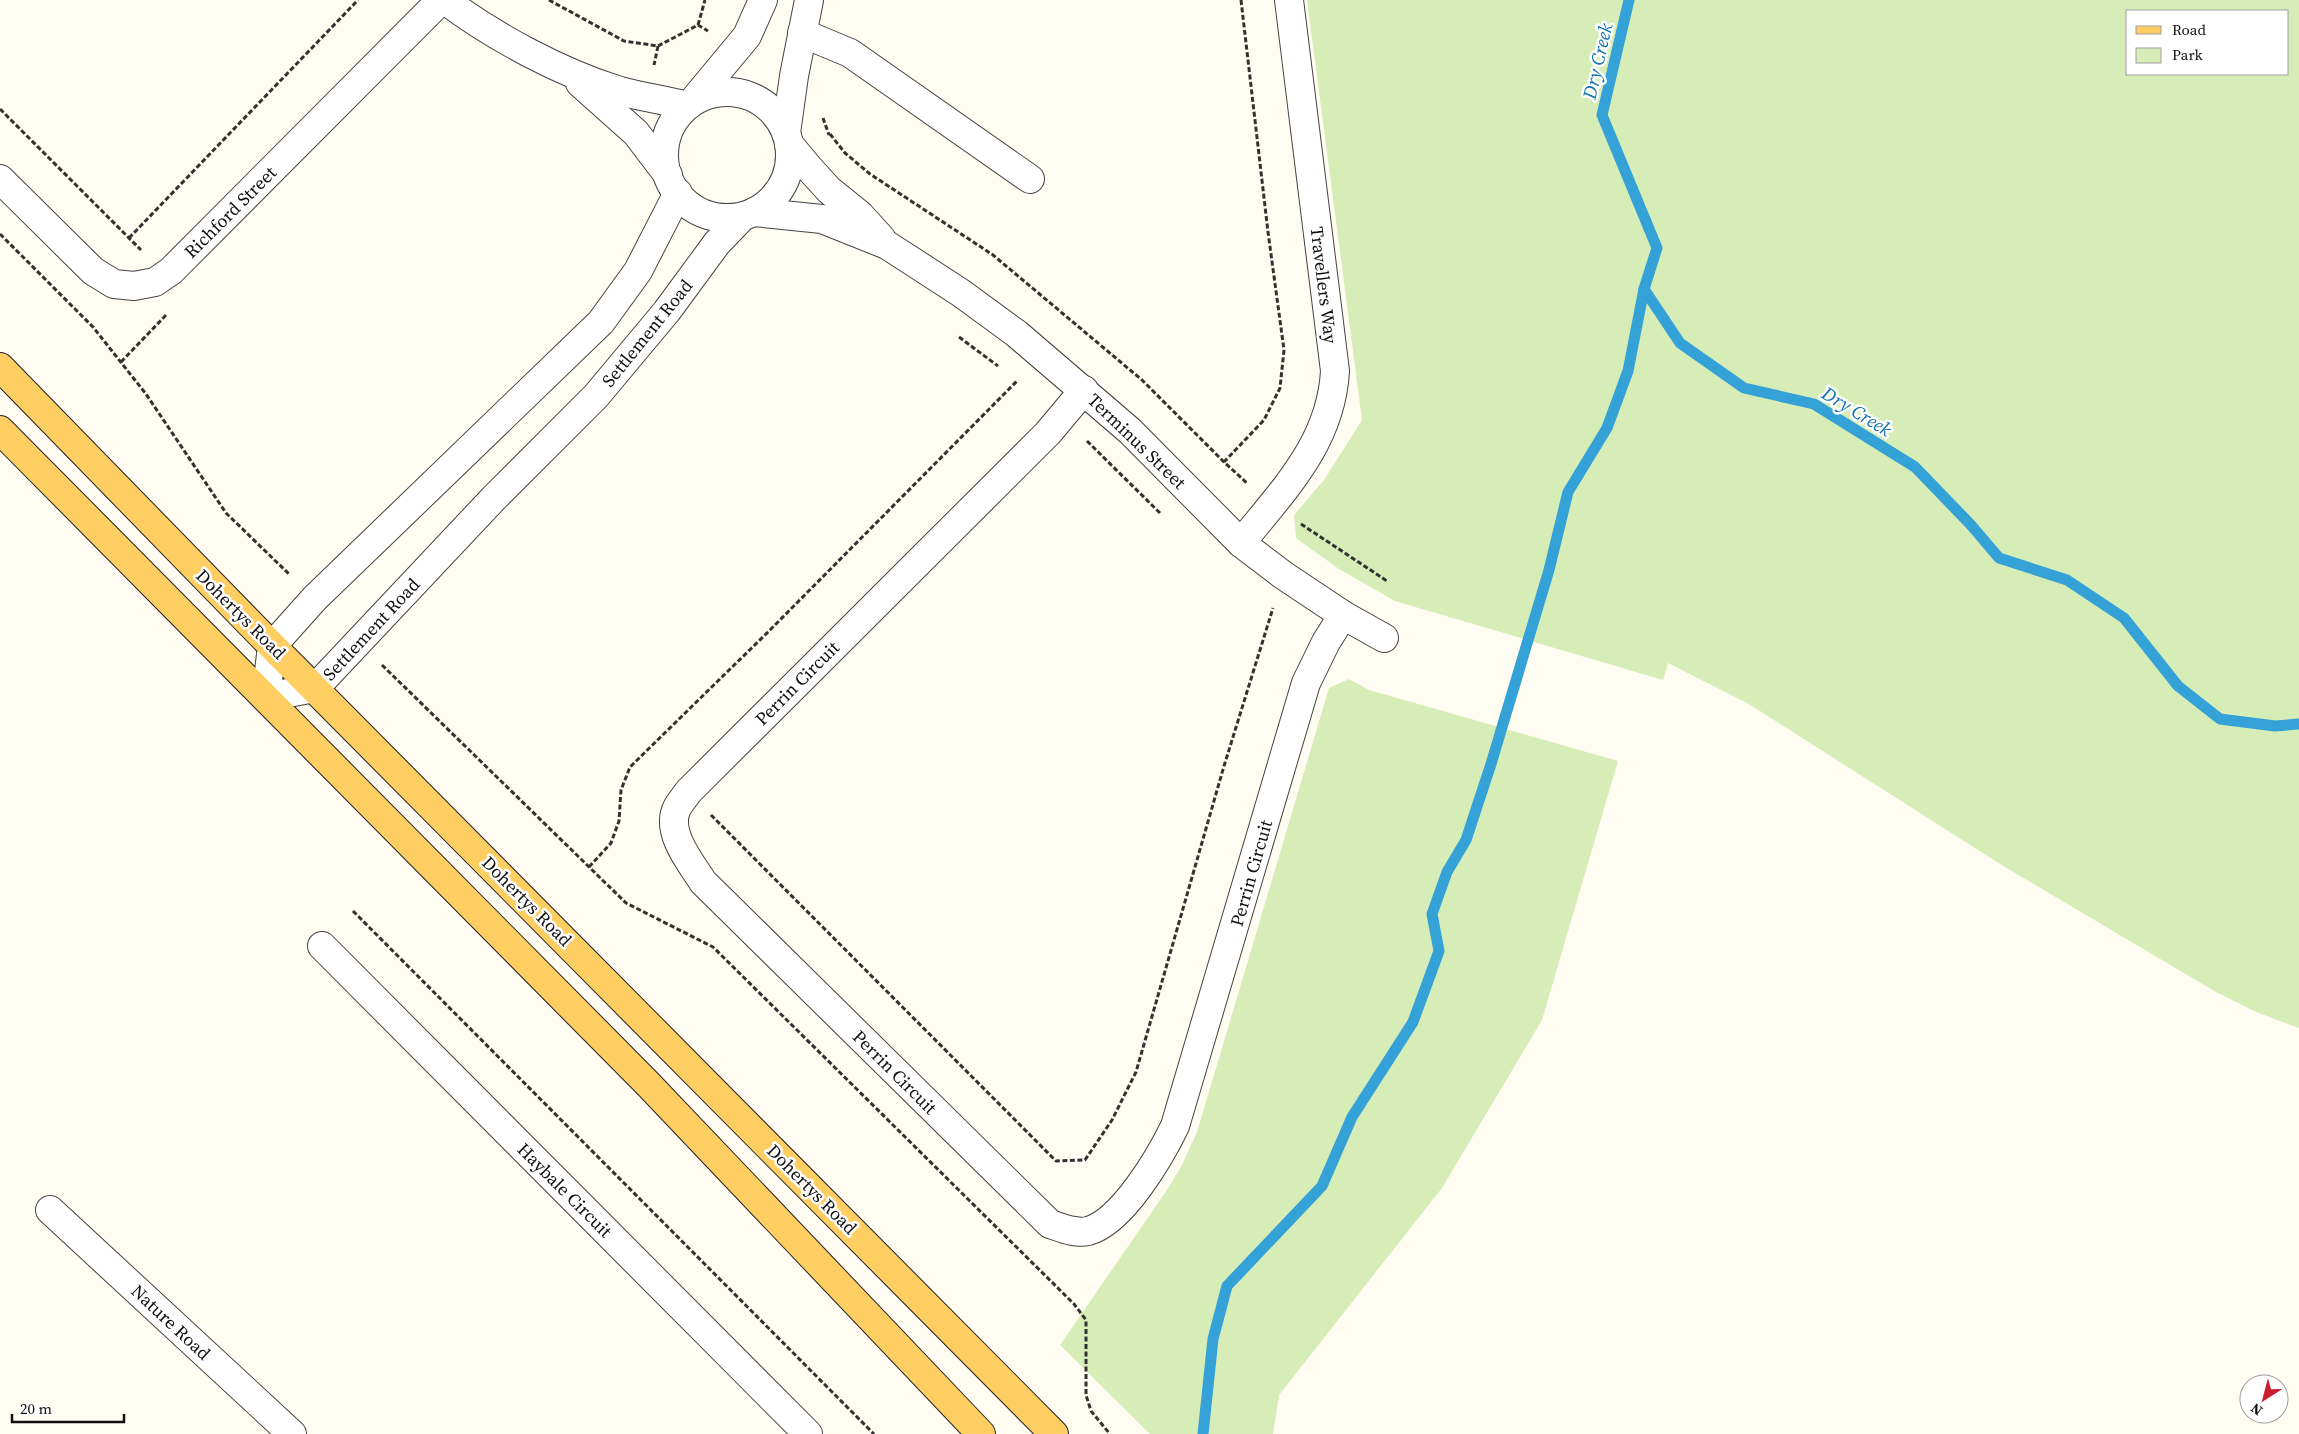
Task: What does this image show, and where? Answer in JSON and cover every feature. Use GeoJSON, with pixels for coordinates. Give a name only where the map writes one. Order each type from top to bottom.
{"type":"FeatureCollection","features":[{"type":"Feature","properties":{"kind":"main road","name":"Dohertys Road"},"geometry":{"type":"LineString","coordinates":[[0,367],[272,646],[1054,1434]]}},
{"type":"Feature","properties":{"kind":"main road"},"geometry":{"type":"LineString","coordinates":[[0,430],[648,1084],[981,1434]]}},
{"type":"Feature","properties":{"kind":"street"},"geometry":{"type":"LineString","coordinates":[[443,0],[470,19],[568,72],[621,91],[690,104],[710,94],[728,92],[747,95],[764,103],[777,116],[788,138]]}},
{"type":"Feature","properties":{"kind":"street","name":"Richford Street"},"geometry":{"type":"LineString","coordinates":[[0,180],[93,271],[114,284],[134,286],[154,282],[166,275],[443,0]]}},
{"type":"Feature","properties":{"kind":"street"},"geometry":{"type":"LineString","coordinates":[[266,697],[272,646],[315,598],[601,322],[638,270],[673,184],[664,156],[667,137],[675,120],[747,36],[763,0]]}},
{"type":"Feature","properties":{"kind":"street"},"geometry":{"type":"LineString","coordinates":[[568,72],[636,133],[690,206],[706,214],[724,218],[748,215],[771,201],[784,184],[790,164],[788,138],[802,33],[809,0]]}},
{"type":"Feature","properties":{"kind":"street","name":"Travellers Way"},"geometry":{"type":"LineString","coordinates":[[1241,543],[1310,455],[1324,426],[1333,396],[1335,371],[1289,0]]}},
{"type":"Feature","properties":{"kind":"street"},"geometry":{"type":"LineString","coordinates":[[802,33],[850,53],[1030,179]]}},
{"type":"Feature","properties":{"kind":"street","name":"Terminus Street"},"geometry":{"type":"LineString","coordinates":[[788,138],[822,183],[860,215],[887,245]]}},
{"type":"Feature","properties":{"kind":"street","name":"Terminus Street"},"geometry":{"type":"LineString","coordinates":[[748,215],[822,219],[887,245],[961,293],[1017,334],[1130,431],[1241,543],[1283,575],[1343,615],[1384,638]]}},
{"type":"Feature","properties":{"kind":"street","name":"Settlement Road"},"geometry":{"type":"LineString","coordinates":[[266,697],[315,688],[494,498],[596,396],[667,311],[718,243],[748,215]]}},
{"type":"Feature","properties":{"kind":"street","name":"Perrin Circuit"},"geometry":{"type":"LineString","coordinates":[[1084,390],[1048,433],[688,792],[676,810],[674,826],[680,844],[703,882],[1050,1224],[1070,1231],[1087,1231],[1107,1222],[1137,1188],[1163,1150],[1175,1126],[1306,683],[1326,642],[1343,615]]}},
{"type":"Feature","properties":{"kind":"street","name":"Haybale Circuit"},"geometry":{"type":"LineString","coordinates":[[322,946],[808,1434]]}},
{"type":"Feature","properties":{"kind":"street","name":"Nature Road"},"geometry":{"type":"LineString","coordinates":[[50,1210],[292,1434]]}},
{"type":"Feature","properties":{"kind":"path"},"geometry":{"type":"LineString","coordinates":[[128,238],[358,0]]}},
{"type":"Feature","properties":{"kind":"path"},"geometry":{"type":"LineString","coordinates":[[698,25],[704,0]]}},
{"type":"Feature","properties":{"kind":"path"},"geometry":{"type":"LineString","coordinates":[[1224,462],[1264,420],[1280,388],[1284,350],[1241,0]]}},
{"type":"Feature","properties":{"kind":"path"},"geometry":{"type":"LineString","coordinates":[[0,109],[185,296],[121,362]]}},
{"type":"Feature","properties":{"kind":"path"},"geometry":{"type":"LineString","coordinates":[[830,134],[845,153],[870,174],[993,255],[1016,274],[1142,380],[1224,462],[1272,505],[1387,581]]}},
{"type":"Feature","properties":{"kind":"path"},"geometry":{"type":"LineString","coordinates":[[0,234],[93,327],[146,394],[226,513],[315,598]]}},
{"type":"Feature","properties":{"kind":"path"},"geometry":{"type":"LineString","coordinates":[[589,867],[611,843],[619,821],[621,790],[630,767],[777,623],[1018,380]]}},
{"type":"Feature","properties":{"kind":"path"},"geometry":{"type":"LineString","coordinates":[[706,810],[1056,1161],[1086,1160],[1112,1120],[1136,1072],[1224,766],[1274,605]]}},
{"type":"Feature","properties":{"kind":"path"},"geometry":{"type":"LineString","coordinates":[[359,642],[626,903],[713,947],[1074,1304],[1086,1320],[1086,1396],[1091,1411],[1110,1434]]}},
{"type":"Feature","properties":{"kind":"path"},"geometry":{"type":"LineString","coordinates":[[353,910],[874,1434]]}},
{"type":"Feature","properties":{"kind":"green space"},"geometry":{"type":"Polygon","coordinates":[[[1307,0],[2299,0],[2299,1028],[2256,1012],[2216,992],[2000,864],[1749,704],[1668,663],[1663,680],[1395,601],[1339,569],[1296,538],[1294,515],[1324,480],[1362,420],[1307,0]]]}},
{"type":"Feature","properties":{"kind":"green space"},"geometry":{"type":"Polygon","coordinates":[[[1349,679],[1369,690],[1618,761],[1542,1020],[1442,1188],[1279,1395],[1273,1434],[1150,1434],[1060,1345],[1167,1190],[1182,1165],[1197,1132],[1329,688],[1349,679]]]}},
{"type":"Feature","properties":{"kind":"waterway","name":"Dry Creek"},"geometry":{"type":"LineString","coordinates":[[1629,0],[1602,115],[1657,248],[1644,289],[1680,343],[1744,388],[1814,404],[1915,467],[1971,525],[1999,558],[2067,580],[2124,618],[2178,686],[2220,719],[2275,726],[2299,724]]}},
{"type":"Feature","properties":{"kind":"waterway"},"geometry":{"type":"LineString","coordinates":[[1203,1434],[1213,1339],[1227,1286],[1322,1186],[1352,1117],[1413,1022],[1439,951],[1432,914],[1447,872],[1466,840],[1491,764],[1549,570],[1568,492],[1607,428],[1628,371],[1644,289]]}}]}
